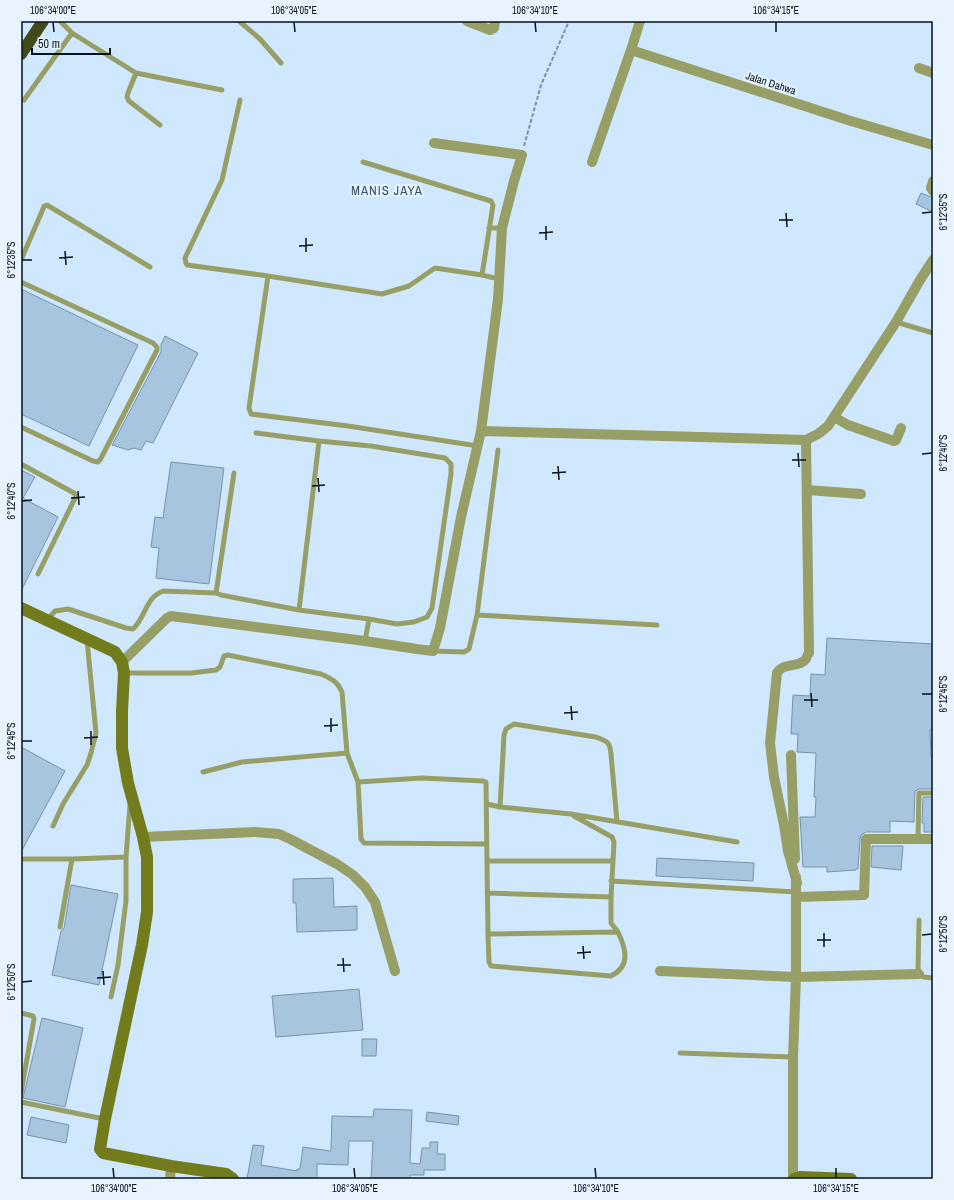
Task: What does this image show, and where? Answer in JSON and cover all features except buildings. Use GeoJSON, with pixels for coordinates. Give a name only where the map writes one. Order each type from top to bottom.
{"type":"FeatureCollection","features":[{"type":"Feature","properties":{"kind":"highway"},"geometry":{"type":"LineString","coordinates":[[21,54],[43,21]]}},
{"type":"Feature","properties":{"kind":"street"},"geometry":{"type":"LineString","coordinates":[[467,21],[490,30],[494,28],[495,21]]}},
{"type":"Feature","properties":{"kind":"street"},"geometry":{"type":"LineString","coordinates":[[592,162],[640,21]]}},
{"type":"Feature","properties":{"kind":"street","name":"Jalan Dahwa"},"geometry":{"type":"LineString","coordinates":[[631,50],[851,121],[933,145]]}},
{"type":"Feature","properties":{"kind":"street"},"geometry":{"type":"LineString","coordinates":[[919,68],[933,73]]}},
{"type":"Feature","properties":{"kind":"street"},"geometry":{"type":"LineString","coordinates":[[123,668],[167,618],[172,616],[433,650],[440,628],[481,432],[498,299],[502,228],[522,155],[434,143]]}},
{"type":"Feature","properties":{"kind":"street"},"geometry":{"type":"LineString","coordinates":[[933,181],[931,188],[933,191]]}},
{"type":"Feature","properties":{"kind":"street"},"geometry":{"type":"LineString","coordinates":[[481,432],[806,440],[818,434],[828,426],[896,322],[933,260]]}},
{"type":"Feature","properties":{"kind":"street"},"geometry":{"type":"LineString","coordinates":[[834,417],[848,424],[894,441],[896,440],[901,428]]}},
{"type":"Feature","properties":{"kind":"street"},"geometry":{"type":"LineString","coordinates":[[796,891],[774,777],[770,743],[777,673],[781,668],[806,659],[809,653],[806,440]]}},
{"type":"Feature","properties":{"kind":"street"},"geometry":{"type":"LineString","coordinates":[[807,490],[861,494]]}},
{"type":"Feature","properties":{"kind":"street"},"geometry":{"type":"LineString","coordinates":[[21,608],[87,637],[115,652],[123,668],[122,748],[131,796],[143,837],[147,868],[147,912],[105,1119],[100,1146],[101,1151],[171,1166],[226,1174],[233,1179]]}},
{"type":"Feature","properties":{"kind":"street"},"geometry":{"type":"LineString","coordinates":[[791,755],[796,891],[796,977],[792,1057],[794,1179],[800,1177],[852,1179]]}},
{"type":"Feature","properties":{"kind":"street"},"geometry":{"type":"LineString","coordinates":[[143,837],[267,833],[279,834],[337,864],[353,875],[365,887],[375,902],[395,971]]}},
{"type":"Feature","properties":{"kind":"street"},"geometry":{"type":"LineString","coordinates":[[796,891],[864,895],[866,839],[933,839]]}},
{"type":"Feature","properties":{"kind":"street"},"geometry":{"type":"LineString","coordinates":[[660,971],[796,977],[919,974]]}},
{"type":"Feature","properties":{"kind":"street"},"geometry":{"type":"LineString","coordinates":[[170,1179],[171,1166]]}},
{"type":"Feature","properties":{"kind":"lane"},"geometry":{"type":"LineString","coordinates":[[60,21],[72,33],[136,73],[222,90]]}},
{"type":"Feature","properties":{"kind":"lane"},"geometry":{"type":"LineString","coordinates":[[240,21],[260,39],[281,63]]}},
{"type":"Feature","properties":{"kind":"lane"},"geometry":{"type":"LineString","coordinates":[[24,100],[72,33]]}},
{"type":"Feature","properties":{"kind":"lane"},"geometry":{"type":"LineString","coordinates":[[136,73],[127,97],[129,101],[160,124]]}},
{"type":"Feature","properties":{"kind":"lane"},"geometry":{"type":"LineString","coordinates":[[240,100],[222,180],[185,260],[189,266],[268,276],[382,294],[409,286],[435,268],[500,279]]}},
{"type":"Feature","properties":{"kind":"lane"},"geometry":{"type":"LineString","coordinates":[[363,162],[489,200],[493,205],[482,275]]}},
{"type":"Feature","properties":{"kind":"lane"},"geometry":{"type":"LineString","coordinates":[[21,260],[44,206],[47,205],[150,267]]}},
{"type":"Feature","properties":{"kind":"lane"},"geometry":{"type":"LineString","coordinates":[[489,228],[502,228]]}},
{"type":"Feature","properties":{"kind":"lane"},"geometry":{"type":"LineString","coordinates":[[268,276],[249,408],[251,414],[348,426],[478,446]]}},
{"type":"Feature","properties":{"kind":"lane"},"geometry":{"type":"LineString","coordinates":[[21,282],[153,343],[157,347],[157,350],[98,462],[93,462],[21,427]]}},
{"type":"Feature","properties":{"kind":"lane"},"geometry":{"type":"LineString","coordinates":[[896,322],[933,333]]}},
{"type":"Feature","properties":{"kind":"lane"},"geometry":{"type":"LineString","coordinates":[[48,619],[55,610],[68,609],[133,630],[138,625],[147,606],[155,594],[163,591],[216,593],[299,610],[368,618],[397,624],[414,622],[426,617],[432,608],[452,474],[451,464],[445,458],[371,446],[256,433]]}},
{"type":"Feature","properties":{"kind":"lane"},"geometry":{"type":"LineString","coordinates":[[299,610],[319,441]]}},
{"type":"Feature","properties":{"kind":"lane"},"geometry":{"type":"LineString","coordinates":[[433,650],[467,652],[469,650],[477,616],[498,450]]}},
{"type":"Feature","properties":{"kind":"lane"},"geometry":{"type":"LineString","coordinates":[[21,464],[74,493],[76,496],[38,574]]}},
{"type":"Feature","properties":{"kind":"lane"},"geometry":{"type":"LineString","coordinates":[[216,593],[234,473]]}},
{"type":"Feature","properties":{"kind":"lane"},"geometry":{"type":"LineString","coordinates":[[477,616],[657,625]]}},
{"type":"Feature","properties":{"kind":"lane"},"geometry":{"type":"LineString","coordinates":[[365,641],[368,618]]}},
{"type":"Feature","properties":{"kind":"lane"},"geometry":{"type":"LineString","coordinates":[[53,826],[63,804],[86,765],[96,733],[87,637]]}},
{"type":"Feature","properties":{"kind":"lane"},"geometry":{"type":"LineString","coordinates":[[123,668],[191,673],[216,670],[220,667],[224,656],[228,655],[321,674],[338,684],[342,692],[347,753],[358,782],[361,839],[364,843],[486,844]]}},
{"type":"Feature","properties":{"kind":"lane"},"geometry":{"type":"LineString","coordinates":[[500,807],[504,735],[506,729],[514,724],[596,737],[605,740],[609,744],[611,754],[616,822]]}},
{"type":"Feature","properties":{"kind":"lane"},"geometry":{"type":"LineString","coordinates":[[203,772],[242,762],[347,753]]}},
{"type":"Feature","properties":{"kind":"lane"},"geometry":{"type":"LineString","coordinates":[[358,782],[422,778],[486,782],[488,934],[489,962],[491,966],[611,976],[618,973],[625,963],[623,944],[618,932],[611,923],[614,842],[612,837],[571,814]]}},
{"type":"Feature","properties":{"kind":"lane"},"geometry":{"type":"LineString","coordinates":[[918,840],[919,793],[933,793]]}},
{"type":"Feature","properties":{"kind":"lane"},"geometry":{"type":"LineString","coordinates":[[111,996],[118,965],[126,901],[126,857],[131,796]]}},
{"type":"Feature","properties":{"kind":"lane"},"geometry":{"type":"LineString","coordinates":[[487,804],[500,807],[571,814],[737,842]]}},
{"type":"Feature","properties":{"kind":"lane"},"geometry":{"type":"LineString","coordinates":[[21,859],[126,857]]}},
{"type":"Feature","properties":{"kind":"lane"},"geometry":{"type":"LineString","coordinates":[[60,927],[72,859]]}},
{"type":"Feature","properties":{"kind":"lane"},"geometry":{"type":"LineString","coordinates":[[487,861],[613,861]]}},
{"type":"Feature","properties":{"kind":"lane"},"geometry":{"type":"LineString","coordinates":[[612,881],[796,891]]}},
{"type":"Feature","properties":{"kind":"lane"},"geometry":{"type":"LineString","coordinates":[[487,893],[611,897]]}},
{"type":"Feature","properties":{"kind":"lane"},"geometry":{"type":"LineString","coordinates":[[919,920],[918,970],[919,974],[924,977],[933,978]]}},
{"type":"Feature","properties":{"kind":"lane"},"geometry":{"type":"LineString","coordinates":[[488,934],[618,932]]}},
{"type":"Feature","properties":{"kind":"lane"},"geometry":{"type":"LineString","coordinates":[[21,1013],[33,1016],[34,1019],[21,1093]]}},
{"type":"Feature","properties":{"kind":"lane"},"geometry":{"type":"LineString","coordinates":[[680,1053],[792,1057]]}},
{"type":"Feature","properties":{"kind":"lane"},"geometry":{"type":"LineString","coordinates":[[21,1102],[105,1119]]}},
{"type":"Feature","properties":{"kind":"path"},"geometry":{"type":"LineString","coordinates":[[522,155],[541,86],[569,21]]}},
{"type":"Feature","properties":{"kind":"district","name":"MANIS JAYA"},"geometry":{"type":"Point","coordinates":[387,190]}}]}
